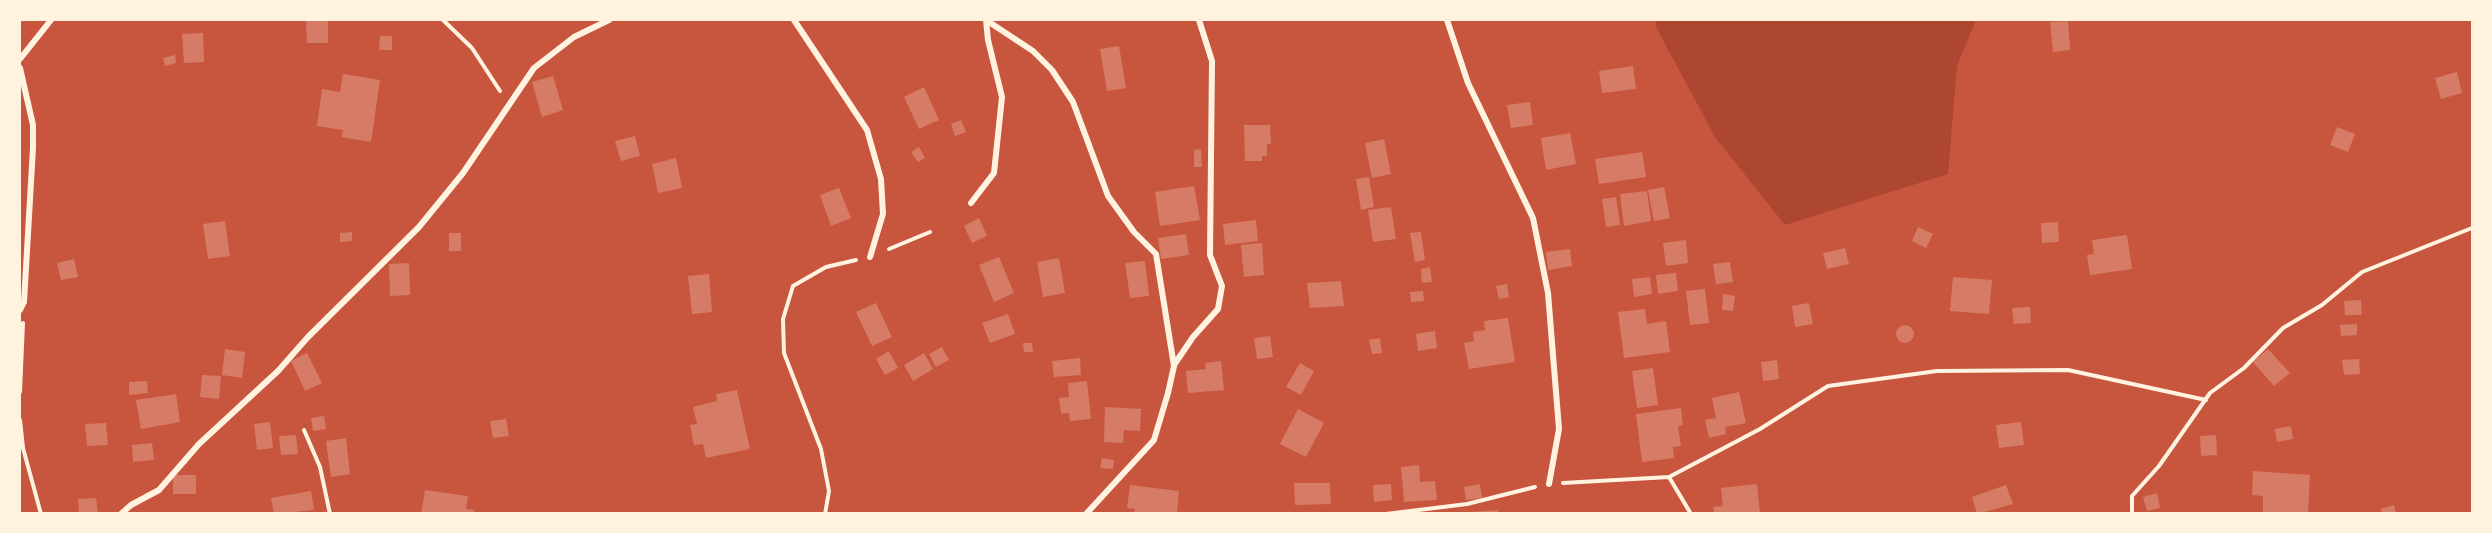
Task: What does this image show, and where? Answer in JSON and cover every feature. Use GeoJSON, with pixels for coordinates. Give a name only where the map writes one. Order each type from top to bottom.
{"type":"FeatureCollection","features":[{"type":"Feature","properties":{"kind":"street"},"geometry":{"type":"LineString","coordinates":[[41,29],[44,20]]}},
{"type":"Feature","properties":{"kind":"street"},"geometry":{"type":"LineString","coordinates":[[20,59],[41,29],[51,20]]}},
{"type":"Feature","properties":{"kind":"street"},"geometry":{"type":"LineString","coordinates":[[121,513],[159,490],[200,444],[278,371],[308,337],[419,227],[463,173],[534,68],[573,37],[609,20]]}},
{"type":"Feature","properties":{"kind":"street"},"geometry":{"type":"LineString","coordinates":[[794,20],[867,130],[881,179],[883,214],[870,257]]}},
{"type":"Feature","properties":{"kind":"street"},"geometry":{"type":"LineString","coordinates":[[986,20],[1034,51],[1052,70],[1072,102],[1108,196],[1134,232],[1156,254],[1174,366]]}},
{"type":"Feature","properties":{"kind":"street"},"geometry":{"type":"LineString","coordinates":[[971,203],[994,173],[1002,98],[988,40],[986,20]]}},
{"type":"Feature","properties":{"kind":"street"},"geometry":{"type":"LineString","coordinates":[[1086,513],[1154,440],[1174,366],[1193,338],[1218,309],[1222,286],[1210,255],[1212,61],[1199,20]]}},
{"type":"Feature","properties":{"kind":"street"},"geometry":{"type":"LineString","coordinates":[[1447,20],[1468,83],[1533,218],[1548,294],[1559,429],[1549,484]]}},
{"type":"Feature","properties":{"kind":"street"},"geometry":{"type":"LineString","coordinates":[[20,68],[33,125],[24,302],[20,310]]}},
{"type":"Feature","properties":{"kind":"path"},"geometry":{"type":"LineString","coordinates":[[443,20],[472,48],[510,105]]}},
{"type":"Feature","properties":{"kind":"path"},"geometry":{"type":"LineString","coordinates":[[2132,513],[2132,496],[2159,466],[2210,393],[2244,368],[2283,328],[2322,305],[2362,272],[2472,228]]}},
{"type":"Feature","properties":{"kind":"path"},"geometry":{"type":"LineString","coordinates":[[825,513],[829,491],[821,449],[792,379],[784,353],[783,320],[793,286],[826,267],[870,257],[930,232]]}},
{"type":"Feature","properties":{"kind":"path"},"geometry":{"type":"LineString","coordinates":[[20,392],[24,302]]}},
{"type":"Feature","properties":{"kind":"path"},"geometry":{"type":"LineString","coordinates":[[1386,513],[1467,504],[1549,484],[1669,477],[1760,429],[1828,386],[1938,371],[2068,370],[2205,400]]}},
{"type":"Feature","properties":{"kind":"path"},"geometry":{"type":"LineString","coordinates":[[20,420],[23,448],[41,513]]}},
{"type":"Feature","properties":{"kind":"path"},"geometry":{"type":"LineString","coordinates":[[303,430],[320,466],[330,513]]}},
{"type":"Feature","properties":{"kind":"path"},"geometry":{"type":"LineString","coordinates":[[1669,477],[1692,513]]}},
{"type":"Feature","properties":{"kind":"shaded area"},"geometry":{"type":"Polygon","coordinates":[[[1656,20],[1976,20],[1957,66],[1948,174],[1785,225],[1715,137],[1656,27],[1656,20]]]}},
{"type":"Feature","properties":{"kind":"building"},"geometry":{"type":"Polygon","coordinates":[[[306,20],[328,20],[328,43],[307,43],[306,20]]]}},
{"type":"Feature","properties":{"kind":"building"},"geometry":{"type":"Polygon","coordinates":[[[2068,21],[2070,50],[2053,52],[2050,22],[2068,21]]]}},
{"type":"Feature","properties":{"kind":"building"},"geometry":{"type":"Polygon","coordinates":[[[203,33],[204,62],[184,63],[182,34],[203,33]]]}},
{"type":"Feature","properties":{"kind":"building"},"geometry":{"type":"Polygon","coordinates":[[[380,36],[392,36],[392,50],[379,50],[380,36]]]}},
{"type":"Feature","properties":{"kind":"building"},"geometry":{"type":"Polygon","coordinates":[[[1119,46],[1126,88],[1107,91],[1100,49],[1119,46]]]}},
{"type":"Feature","properties":{"kind":"building"},"geometry":{"type":"Polygon","coordinates":[[[175,55],[176,63],[165,66],[163,58],[175,55]]]}},
{"type":"Feature","properties":{"kind":"building"},"geometry":{"type":"Polygon","coordinates":[[[1633,66],[1636,89],[1602,93],[1599,71],[1633,66]]]}},
{"type":"Feature","properties":{"kind":"building"},"geometry":{"type":"Polygon","coordinates":[[[2457,72],[2462,93],[2441,99],[2435,78],[2457,72]]]}},
{"type":"Feature","properties":{"kind":"building"},"geometry":{"type":"Polygon","coordinates":[[[343,74],[380,80],[371,142],[342,137],[343,130],[317,126],[322,89],[340,92],[343,74]]]}},
{"type":"Feature","properties":{"kind":"building"},"geometry":{"type":"Polygon","coordinates":[[[553,76],[563,110],[542,117],[532,82],[553,76]]]}},
{"type":"Feature","properties":{"kind":"building"},"geometry":{"type":"Polygon","coordinates":[[[924,87],[939,120],[919,129],[904,97],[924,87]]]}},
{"type":"Feature","properties":{"kind":"building"},"geometry":{"type":"Polygon","coordinates":[[[1530,102],[1533,125],[1511,128],[1507,105],[1530,102]]]}},
{"type":"Feature","properties":{"kind":"building"},"geometry":{"type":"Polygon","coordinates":[[[961,120],[966,132],[955,136],[951,124],[961,120]]]}},
{"type":"Feature","properties":{"kind":"building"},"geometry":{"type":"Polygon","coordinates":[[[1244,125],[1270,125],[1271,144],[1267,144],[1267,156],[1262,156],[1262,161],[1245,161],[1244,125]]]}},
{"type":"Feature","properties":{"kind":"building"},"geometry":{"type":"Polygon","coordinates":[[[2337,127],[2355,134],[2348,152],[2330,145],[2337,127]]]}},
{"type":"Feature","properties":{"kind":"building"},"geometry":{"type":"Polygon","coordinates":[[[1570,133],[1576,164],[1546,170],[1541,138],[1570,133]]]}},
{"type":"Feature","properties":{"kind":"building"},"geometry":{"type":"Polygon","coordinates":[[[635,136],[640,156],[621,161],[615,141],[635,136]]]}},
{"type":"Feature","properties":{"kind":"building"},"geometry":{"type":"Polygon","coordinates":[[[1384,139],[1391,174],[1372,178],[1365,143],[1384,139]]]}},
{"type":"Feature","properties":{"kind":"building"},"geometry":{"type":"Polygon","coordinates":[[[919,147],[925,158],[918,162],[911,152],[919,147]]]}},
{"type":"Feature","properties":{"kind":"building"},"geometry":{"type":"Polygon","coordinates":[[[1201,149],[1202,167],[1194,167],[1194,150],[1201,149]]]}},
{"type":"Feature","properties":{"kind":"building"},"geometry":{"type":"Polygon","coordinates":[[[1642,152],[1646,177],[1599,184],[1595,159],[1642,152]]]}},
{"type":"Feature","properties":{"kind":"building"},"geometry":{"type":"Polygon","coordinates":[[[676,158],[682,188],[658,193],[652,164],[676,158]]]}},
{"type":"Feature","properties":{"kind":"building"},"geometry":{"type":"Polygon","coordinates":[[[1369,177],[1374,207],[1361,210],[1356,179],[1369,177]]]}},
{"type":"Feature","properties":{"kind":"building"},"geometry":{"type":"Polygon","coordinates":[[[1194,186],[1200,220],[1160,226],[1155,192],[1194,186]]]}},
{"type":"Feature","properties":{"kind":"building"},"geometry":{"type":"Polygon","coordinates":[[[1664,187],[1670,218],[1654,221],[1648,190],[1664,187]]]}},
{"type":"Feature","properties":{"kind":"building"},"geometry":{"type":"Polygon","coordinates":[[[839,188],[851,218],[831,226],[820,195],[839,188]]]}},
{"type":"Feature","properties":{"kind":"building"},"geometry":{"type":"Polygon","coordinates":[[[1647,191],[1651,221],[1624,226],[1620,194],[1647,191]]]}},
{"type":"Feature","properties":{"kind":"building"},"geometry":{"type":"Polygon","coordinates":[[[1616,197],[1620,225],[1606,227],[1602,199],[1616,197]]]}},
{"type":"Feature","properties":{"kind":"building"},"geometry":{"type":"Polygon","coordinates":[[[1391,207],[1396,239],[1373,242],[1368,210],[1391,207]]]}},
{"type":"Feature","properties":{"kind":"building"},"geometry":{"type":"Polygon","coordinates":[[[979,218],[987,236],[972,243],[964,226],[979,218]]]}},
{"type":"Feature","properties":{"kind":"building"},"geometry":{"type":"Polygon","coordinates":[[[1256,220],[1258,241],[1225,245],[1223,224],[1256,220]]]}},
{"type":"Feature","properties":{"kind":"building"},"geometry":{"type":"Polygon","coordinates":[[[225,221],[230,256],[208,259],[203,224],[225,221]]]}},
{"type":"Feature","properties":{"kind":"building"},"geometry":{"type":"Polygon","coordinates":[[[2058,222],[2059,242],[2042,243],[2041,223],[2058,222]]]}},
{"type":"Feature","properties":{"kind":"building"},"geometry":{"type":"Polygon","coordinates":[[[1918,227],[1933,234],[1926,248],[1912,241],[1918,227]]]}},
{"type":"Feature","properties":{"kind":"building"},"geometry":{"type":"Polygon","coordinates":[[[352,232],[352,241],[340,242],[340,233],[352,232]]]}},
{"type":"Feature","properties":{"kind":"building"},"geometry":{"type":"Polygon","coordinates":[[[1421,232],[1425,260],[1415,262],[1410,233],[1421,232]]]}},
{"type":"Feature","properties":{"kind":"building"},"geometry":{"type":"Polygon","coordinates":[[[449,233],[461,233],[461,251],[449,251],[449,233]]]}},
{"type":"Feature","properties":{"kind":"building"},"geometry":{"type":"Polygon","coordinates":[[[1186,234],[1189,255],[1161,259],[1158,238],[1186,234]]]}},
{"type":"Feature","properties":{"kind":"building"},"geometry":{"type":"Polygon","coordinates":[[[2127,235],[2132,269],[2090,275],[2087,255],[2094,254],[2092,240],[2127,235]]]}},
{"type":"Feature","properties":{"kind":"building"},"geometry":{"type":"Polygon","coordinates":[[[1686,240],[1688,263],[1666,266],[1663,243],[1686,240]]]}},
{"type":"Feature","properties":{"kind":"building"},"geometry":{"type":"Polygon","coordinates":[[[1262,243],[1264,275],[1244,277],[1241,245],[1262,243]]]}},
{"type":"Feature","properties":{"kind":"building"},"geometry":{"type":"Polygon","coordinates":[[[1845,248],[1849,264],[1827,269],[1823,253],[1845,248]]]}},
{"type":"Feature","properties":{"kind":"building"},"geometry":{"type":"Polygon","coordinates":[[[1570,249],[1572,266],[1548,270],[1546,252],[1570,249]]]}},
{"type":"Feature","properties":{"kind":"building"},"geometry":{"type":"Polygon","coordinates":[[[999,257],[1014,293],[994,302],[979,265],[999,257]]]}},
{"type":"Feature","properties":{"kind":"building"},"geometry":{"type":"Polygon","coordinates":[[[1059,258],[1065,293],[1043,297],[1037,262],[1059,258]]]}},
{"type":"Feature","properties":{"kind":"building"},"geometry":{"type":"Polygon","coordinates":[[[74,259],[78,277],[61,280],[57,263],[74,259]]]}},
{"type":"Feature","properties":{"kind":"building"},"geometry":{"type":"Polygon","coordinates":[[[1145,261],[1149,296],[1130,298],[1125,263],[1145,261]]]}},
{"type":"Feature","properties":{"kind":"building"},"geometry":{"type":"Polygon","coordinates":[[[1730,262],[1733,282],[1716,284],[1713,264],[1730,262]]]}},
{"type":"Feature","properties":{"kind":"building"},"geometry":{"type":"Polygon","coordinates":[[[409,263],[410,295],[390,296],[389,264],[409,263]]]}},
{"type":"Feature","properties":{"kind":"building"},"geometry":{"type":"Polygon","coordinates":[[[1430,267],[1432,282],[1422,283],[1421,269],[1430,267]]]}},
{"type":"Feature","properties":{"kind":"building"},"geometry":{"type":"Polygon","coordinates":[[[1676,273],[1678,291],[1658,294],[1656,275],[1676,273]]]}},
{"type":"Feature","properties":{"kind":"building"},"geometry":{"type":"Polygon","coordinates":[[[709,274],[712,312],[692,314],[688,276],[709,274]]]}},
{"type":"Feature","properties":{"kind":"building"},"geometry":{"type":"Polygon","coordinates":[[[1650,277],[1652,294],[1634,297],[1632,279],[1650,277]]]}},
{"type":"Feature","properties":{"kind":"building"},"geometry":{"type":"Polygon","coordinates":[[[1953,277],[1992,280],[1989,314],[1950,311],[1953,277]]]}},
{"type":"Feature","properties":{"kind":"building"},"geometry":{"type":"Polygon","coordinates":[[[1341,281],[1344,306],[1310,308],[1307,283],[1341,281]]]}},
{"type":"Feature","properties":{"kind":"building"},"geometry":{"type":"Polygon","coordinates":[[[1507,284],[1509,297],[1499,299],[1496,286],[1507,284]]]}},
{"type":"Feature","properties":{"kind":"building"},"geometry":{"type":"Polygon","coordinates":[[[1705,289],[1709,323],[1690,325],[1686,291],[1705,289]]]}},
{"type":"Feature","properties":{"kind":"building"},"geometry":{"type":"Polygon","coordinates":[[[1423,291],[1424,301],[1411,302],[1410,292],[1423,291]]]}},
{"type":"Feature","properties":{"kind":"building"},"geometry":{"type":"Polygon","coordinates":[[[1723,294],[1735,296],[1733,311],[1722,310],[1723,294]]]}},
{"type":"Feature","properties":{"kind":"building"},"geometry":{"type":"Polygon","coordinates":[[[2361,300],[2362,315],[2345,315],[2344,301],[2361,300]]]}},
{"type":"Feature","properties":{"kind":"building"},"geometry":{"type":"Polygon","coordinates":[[[876,303],[892,337],[872,346],[856,312],[876,303]]]}},
{"type":"Feature","properties":{"kind":"building"},"geometry":{"type":"Polygon","coordinates":[[[1809,303],[1813,324],[1795,327],[1792,306],[1809,303]]]}},
{"type":"Feature","properties":{"kind":"building"},"geometry":{"type":"Polygon","coordinates":[[[2030,307],[2031,323],[2014,324],[2012,308],[2030,307]]]}},
{"type":"Feature","properties":{"kind":"building"},"geometry":{"type":"Polygon","coordinates":[[[1645,309],[1647,324],[1666,321],[1670,352],[1624,358],[1618,312],[1645,309]]]}},
{"type":"Feature","properties":{"kind":"building"},"geometry":{"type":"Polygon","coordinates":[[[1008,314],[1015,334],[990,343],[982,323],[1008,314]]]}},
{"type":"Feature","properties":{"kind":"building"},"geometry":{"type":"Polygon","coordinates":[[[1508,318],[1515,362],[1469,369],[1464,343],[1474,341],[1473,332],[1485,330],[1484,321],[1508,318]]]}},
{"type":"Feature","properties":{"kind":"building"},"geometry":{"type":"Polygon","coordinates":[[[2357,324],[2357,335],[2341,336],[2340,325],[2357,324]]]}},
{"type":"Feature","properties":{"kind":"building"},"geometry":{"type":"Polygon","coordinates":[[[1905,325],[1911,328],[1914,334],[1911,340],[1905,343],[1899,340],[1896,334],[1899,328],[1905,325]]]}},
{"type":"Feature","properties":{"kind":"building"},"geometry":{"type":"Polygon","coordinates":[[[1435,331],[1437,348],[1418,351],[1416,334],[1435,331]]]}},
{"type":"Feature","properties":{"kind":"building"},"geometry":{"type":"Polygon","coordinates":[[[1270,336],[1273,357],[1257,359],[1254,338],[1270,336]]]}},
{"type":"Feature","properties":{"kind":"building"},"geometry":{"type":"Polygon","coordinates":[[[1380,338],[1382,353],[1372,354],[1369,340],[1380,338]]]}},
{"type":"Feature","properties":{"kind":"building"},"geometry":{"type":"Polygon","coordinates":[[[1023,343],[1032,343],[1033,352],[1024,352],[1023,343]]]}},
{"type":"Feature","properties":{"kind":"building"},"geometry":{"type":"Polygon","coordinates":[[[942,347],[949,360],[936,367],[929,354],[942,347]]]}},
{"type":"Feature","properties":{"kind":"building"},"geometry":{"type":"Polygon","coordinates":[[[225,349],[245,352],[242,378],[222,375],[225,349]]]}},
{"type":"Feature","properties":{"kind":"building"},"geometry":{"type":"Polygon","coordinates":[[[2268,349],[2290,373],[2274,386],[2253,362],[2268,349]]]}},
{"type":"Feature","properties":{"kind":"building"},"geometry":{"type":"Polygon","coordinates":[[[889,351],[898,368],[885,375],[876,359],[889,351]]]}},
{"type":"Feature","properties":{"kind":"building"},"geometry":{"type":"Polygon","coordinates":[[[307,353],[322,383],[305,391],[291,361],[307,353]]]}},
{"type":"Feature","properties":{"kind":"building"},"geometry":{"type":"Polygon","coordinates":[[[924,353],[933,369],[913,381],[904,365],[924,353]]]}},
{"type":"Feature","properties":{"kind":"building"},"geometry":{"type":"Polygon","coordinates":[[[1080,358],[1081,375],[1054,377],[1052,361],[1080,358]]]}},
{"type":"Feature","properties":{"kind":"building"},"geometry":{"type":"Polygon","coordinates":[[[2359,359],[2360,374],[2344,375],[2342,360],[2359,359]]]}},
{"type":"Feature","properties":{"kind":"building"},"geometry":{"type":"Polygon","coordinates":[[[1777,360],[1779,379],[1763,381],[1761,362],[1777,360]]]}},
{"type":"Feature","properties":{"kind":"building"},"geometry":{"type":"Polygon","coordinates":[[[1221,361],[1224,390],[1188,393],[1186,371],[1206,369],[1205,363],[1221,361]]]}},
{"type":"Feature","properties":{"kind":"building"},"geometry":{"type":"Polygon","coordinates":[[[1300,363],[1314,371],[1301,395],[1286,387],[1300,363]]]}},
{"type":"Feature","properties":{"kind":"building"},"geometry":{"type":"Polygon","coordinates":[[[1653,368],[1658,405],[1637,408],[1632,371],[1653,368]]]}},
{"type":"Feature","properties":{"kind":"building"},"geometry":{"type":"Polygon","coordinates":[[[202,375],[221,376],[219,399],[200,397],[202,375]]]}},
{"type":"Feature","properties":{"kind":"building"},"geometry":{"type":"Polygon","coordinates":[[[147,381],[148,393],[129,395],[129,382],[147,381]]]}},
{"type":"Feature","properties":{"kind":"building"},"geometry":{"type":"Polygon","coordinates":[[[1087,381],[1091,419],[1070,421],[1069,413],[1061,414],[1059,398],[1069,397],[1068,383],[1087,381]]]}},
{"type":"Feature","properties":{"kind":"building"},"geometry":{"type":"Polygon","coordinates":[[[737,390],[750,449],[706,458],[703,444],[694,445],[690,425],[697,424],[693,407],[717,401],[716,394],[737,390]]]}},
{"type":"Feature","properties":{"kind":"building"},"geometry":{"type":"Polygon","coordinates":[[[1739,392],[1746,423],[1725,427],[1726,434],[1709,438],[1705,420],[1716,418],[1712,398],[1739,392]]]}},
{"type":"Feature","properties":{"kind":"building"},"geometry":{"type":"Polygon","coordinates":[[[176,394],[180,422],[141,429],[136,400],[176,394]]]}},
{"type":"Feature","properties":{"kind":"building"},"geometry":{"type":"Polygon","coordinates":[[[1105,407],[1141,409],[1140,431],[1124,430],[1123,443],[1104,442],[1105,407]]]}},
{"type":"Feature","properties":{"kind":"building"},"geometry":{"type":"Polygon","coordinates":[[[1681,408],[1683,425],[1678,426],[1681,446],[1673,447],[1674,458],[1642,462],[1636,414],[1681,408]]]}},
{"type":"Feature","properties":{"kind":"building"},"geometry":{"type":"Polygon","coordinates":[[[1298,409],[1324,423],[1306,457],[1280,444],[1298,409]]]}},
{"type":"Feature","properties":{"kind":"building"},"geometry":{"type":"Polygon","coordinates":[[[324,416],[326,429],[313,431],[311,418],[324,416]]]}},
{"type":"Feature","properties":{"kind":"building"},"geometry":{"type":"Polygon","coordinates":[[[506,419],[509,436],[493,438],[490,421],[506,419]]]}},
{"type":"Feature","properties":{"kind":"building"},"geometry":{"type":"Polygon","coordinates":[[[270,422],[273,448],[257,450],[254,424],[270,422]]]}},
{"type":"Feature","properties":{"kind":"building"},"geometry":{"type":"Polygon","coordinates":[[[2021,422],[2024,445],[1999,448],[1996,425],[2021,422]]]}},
{"type":"Feature","properties":{"kind":"building"},"geometry":{"type":"Polygon","coordinates":[[[106,423],[108,445],[87,446],[85,424],[106,423]]]}},
{"type":"Feature","properties":{"kind":"building"},"geometry":{"type":"Polygon","coordinates":[[[2291,426],[2293,439],[2277,442],[2275,429],[2291,426]]]}},
{"type":"Feature","properties":{"kind":"building"},"geometry":{"type":"Polygon","coordinates":[[[296,435],[298,454],[281,455],[279,436],[296,435]]]}},
{"type":"Feature","properties":{"kind":"building"},"geometry":{"type":"Polygon","coordinates":[[[2216,435],[2217,455],[2201,456],[2200,436],[2216,435]]]}},
{"type":"Feature","properties":{"kind":"building"},"geometry":{"type":"Polygon","coordinates":[[[346,438],[350,474],[331,477],[326,441],[346,438]]]}},
{"type":"Feature","properties":{"kind":"building"},"geometry":{"type":"Polygon","coordinates":[[[152,443],[154,460],[133,462],[132,445],[152,443]]]}},
{"type":"Feature","properties":{"kind":"building"},"geometry":{"type":"Polygon","coordinates":[[[1102,458],[1114,460],[1113,469],[1100,468],[1102,458]]]}},
{"type":"Feature","properties":{"kind":"building"},"geometry":{"type":"Polygon","coordinates":[[[1419,465],[1420,482],[1435,481],[1437,500],[1404,502],[1401,467],[1419,465]]]}},
{"type":"Feature","properties":{"kind":"building"},"geometry":{"type":"Polygon","coordinates":[[[2253,471],[2310,475],[2308,514],[2263,514],[2263,496],[2252,495],[2253,471]]]}},
{"type":"Feature","properties":{"kind":"building"},"geometry":{"type":"Polygon","coordinates":[[[173,475],[196,475],[196,494],[173,494],[173,475]]]}},
{"type":"Feature","properties":{"kind":"building"},"geometry":{"type":"Polygon","coordinates":[[[1294,483],[1330,483],[1331,504],[1295,505],[1294,483]]]}},
{"type":"Feature","properties":{"kind":"building"},"geometry":{"type":"Polygon","coordinates":[[[1391,484],[1392,500],[1374,502],[1373,485],[1391,484]]]}},
{"type":"Feature","properties":{"kind":"building"},"geometry":{"type":"Polygon","coordinates":[[[1480,484],[1482,498],[1466,500],[1464,487],[1480,484]]]}},
{"type":"Feature","properties":{"kind":"building"},"geometry":{"type":"Polygon","coordinates":[[[1757,484],[1760,514],[1714,514],[1713,507],[1723,506],[1721,488],[1757,484]]]}},
{"type":"Feature","properties":{"kind":"building"},"geometry":{"type":"Polygon","coordinates":[[[1130,485],[1179,491],[1177,514],[1134,514],[1135,509],[1127,508],[1130,485]]]}},
{"type":"Feature","properties":{"kind":"building"},"geometry":{"type":"Polygon","coordinates":[[[2006,485],[2013,504],[1977,514],[1972,497],[2006,485]]]}},
{"type":"Feature","properties":{"kind":"building"},"geometry":{"type":"Polygon","coordinates":[[[425,490],[468,496],[466,509],[474,510],[473,514],[421,514],[425,490]]]}},
{"type":"Feature","properties":{"kind":"building"},"geometry":{"type":"Polygon","coordinates":[[[311,491],[314,510],[274,514],[271,498],[311,491]]]}},
{"type":"Feature","properties":{"kind":"building"},"geometry":{"type":"Polygon","coordinates":[[[2157,493],[2160,508],[2147,511],[2143,497],[2157,493]]]}},
{"type":"Feature","properties":{"kind":"building"},"geometry":{"type":"Polygon","coordinates":[[[96,498],[98,514],[79,514],[78,499],[96,498]]]}},
{"type":"Feature","properties":{"kind":"building"},"geometry":{"type":"Polygon","coordinates":[[[2394,505],[2396,514],[2382,514],[2381,509],[2394,505]]]}},
{"type":"Feature","properties":{"kind":"building"},"geometry":{"type":"Polygon","coordinates":[[[1498,510],[1498,514],[1472,514],[1472,512],[1498,510]]]}}]}
